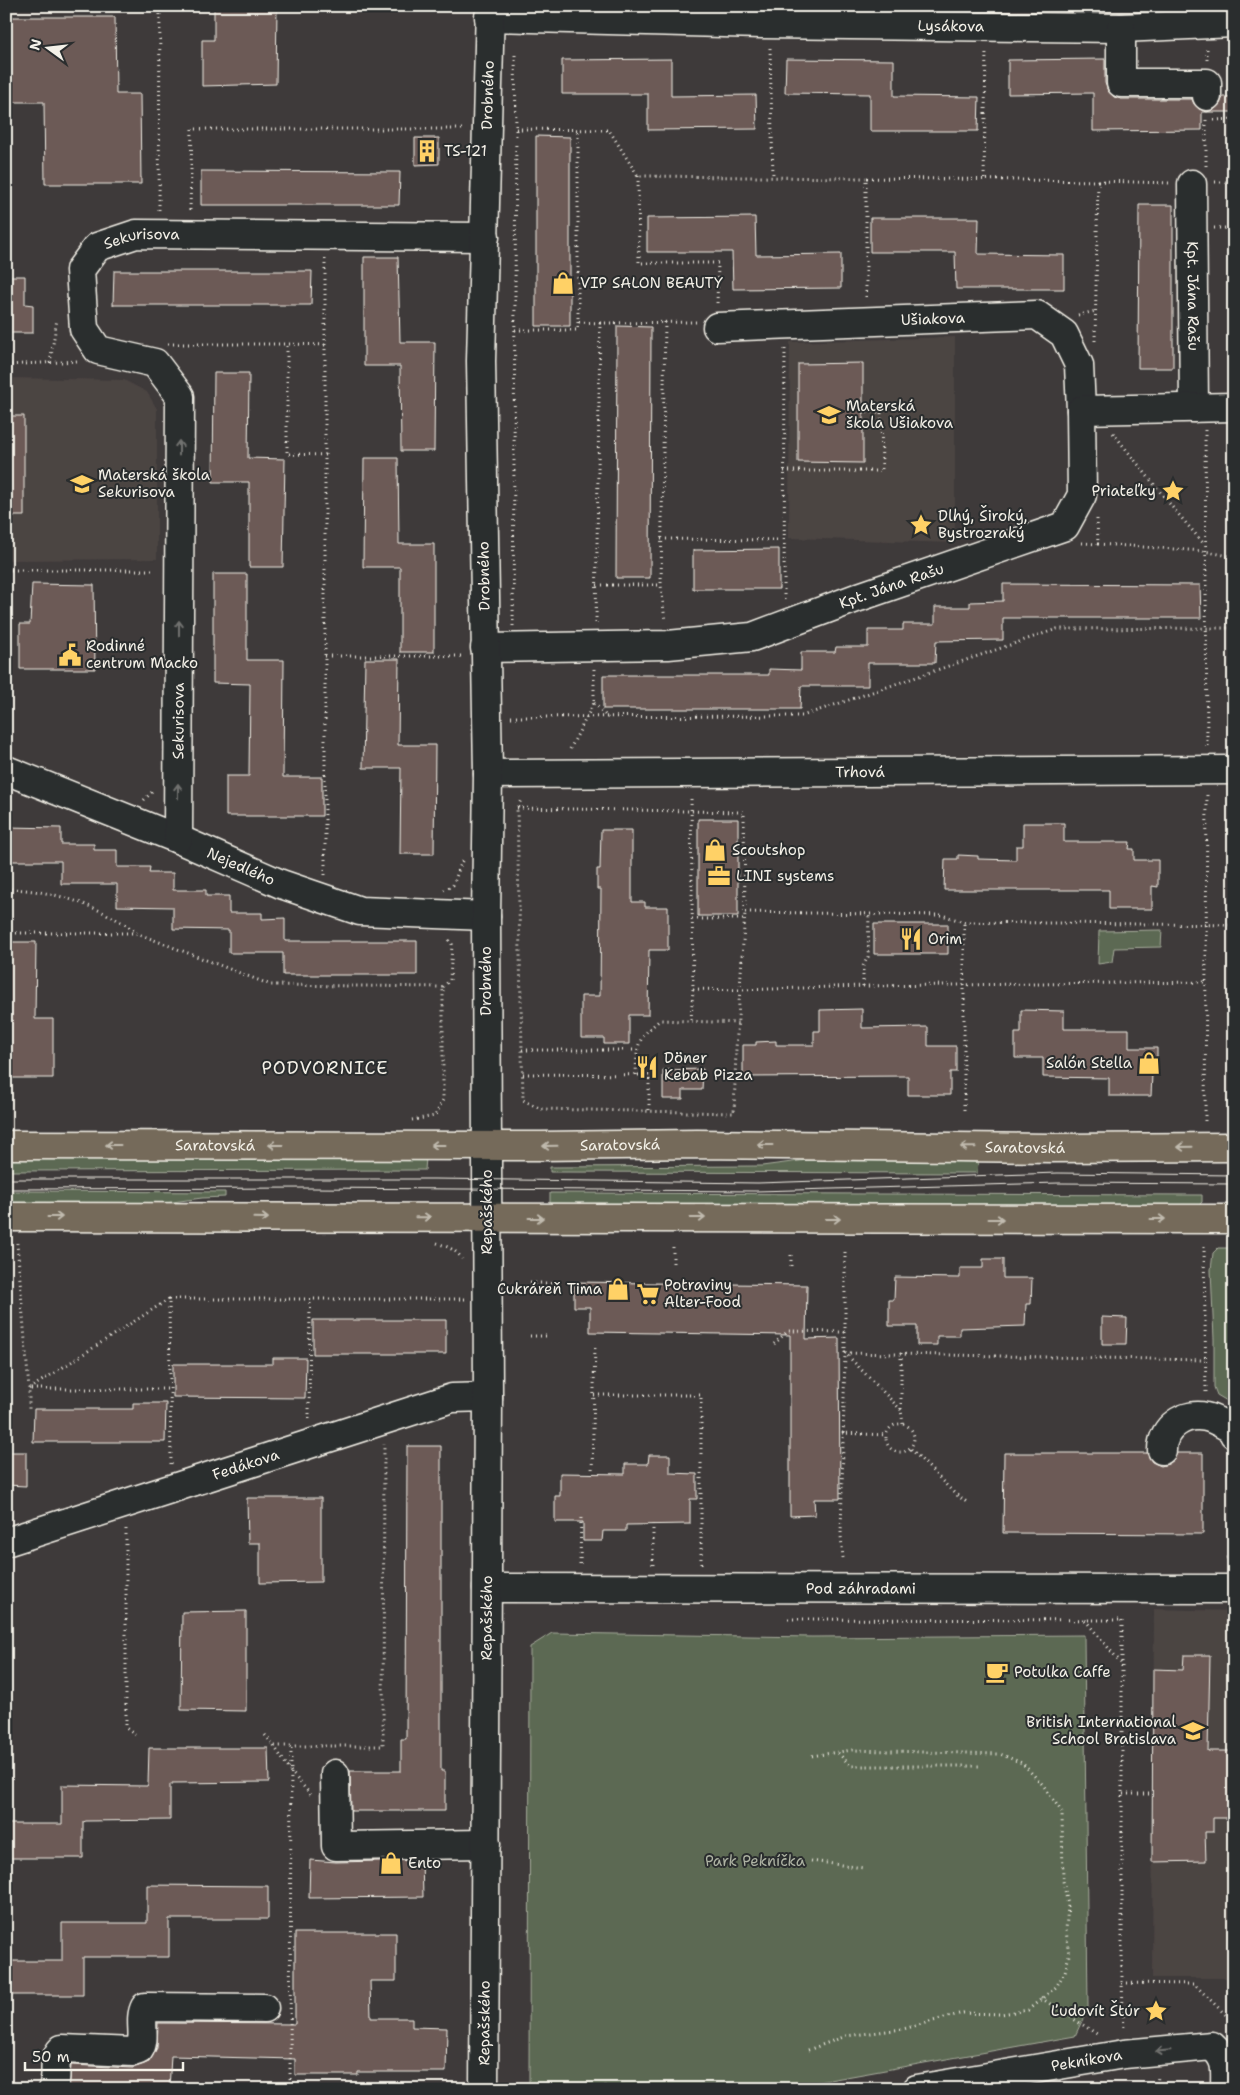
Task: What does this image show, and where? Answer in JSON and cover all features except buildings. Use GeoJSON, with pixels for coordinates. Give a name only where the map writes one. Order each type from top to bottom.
{"type":"FeatureCollection","features":[{"type":"Feature","properties":{"kind":"main road","name":"Saratovská"},"geometry":{"type":"LineString","coordinates":[[6,1145],[487,1146],[716,1144],[1052,1148],[1234,1147]]}},
{"type":"Feature","properties":{"kind":"main road"},"geometry":{"type":"LineString","coordinates":[[6,1217],[309,1219],[487,1217],[1234,1219]]}},
{"type":"Feature","properties":{"kind":"street","name":"Lysákova"},"geometry":{"type":"LineString","coordinates":[[489,12],[762,24],[1121,28],[1234,23]]}},
{"type":"Feature","properties":{"kind":"street","name":"Drobného"},"geometry":{"type":"LineString","coordinates":[[487,1146],[486,916],[488,774],[481,649],[482,361],[489,12]]}},
{"type":"Feature","properties":{"kind":"street"},"geometry":{"type":"LineString","coordinates":[[1121,28],[1121,83],[1207,83],[1207,96]]}},
{"type":"Feature","properties":{"kind":"street","name":"Kpt. Jána Rašu"},"geometry":{"type":"LineString","coordinates":[[1194,408],[1199,177]]}},
{"type":"Feature","properties":{"kind":"street","name":"Sekurisova"},"geometry":{"type":"LineString","coordinates":[[178,840],[180,396],[156,363],[91,355],[84,329],[80,270],[97,247],[136,234],[485,237]]}},
{"type":"Feature","properties":{"kind":"street","name":"Ušiakova"},"geometry":{"type":"LineString","coordinates":[[706,324],[785,325],[1037,315],[1064,334],[1079,365],[1081,410]]}},
{"type":"Feature","properties":{"kind":"street"},"geometry":{"type":"LineString","coordinates":[[1081,410],[1234,407]]}},
{"type":"Feature","properties":{"kind":"street","name":"Kpt. Jána Rašu"},"geometry":{"type":"LineString","coordinates":[[481,649],[668,645],[752,637],[859,597],[1065,526],[1082,496],[1081,410]]}},
{"type":"Feature","properties":{"kind":"street","name":"Nejedlého"},"geometry":{"type":"LineString","coordinates":[[6,770],[281,884],[360,911],[486,916]]}},
{"type":"Feature","properties":{"kind":"street","name":"Trhová"},"geometry":{"type":"LineString","coordinates":[[488,774],[1234,770]]}},
{"type":"Feature","properties":{"kind":"street","name":"Repašského"},"geometry":{"type":"LineString","coordinates":[[484,2089],[488,1396],[487,1146]]}},
{"type":"Feature","properties":{"kind":"street","name":"Fedákova"},"geometry":{"type":"LineString","coordinates":[[6,1542],[452,1398],[488,1396]]}},
{"type":"Feature","properties":{"kind":"street"},"geometry":{"type":"LineString","coordinates":[[1162,1450],[1162,1440],[1172,1424],[1188,1417],[1207,1417],[1232,1429],[1234,1434]]}},
{"type":"Feature","properties":{"kind":"street","name":"Pod záhradami"},"geometry":{"type":"LineString","coordinates":[[487,1588],[1234,1590]]}},
{"type":"Feature","properties":{"kind":"street"},"geometry":{"type":"LineString","coordinates":[[335,1774],[336,1846],[486,1844]]}},
{"type":"Feature","properties":{"kind":"street"},"geometry":{"type":"LineString","coordinates":[[52,2089],[55,2084],[55,2061],[62,2050],[133,2052],[139,2050],[142,2045],[142,2012],[145,2006],[264,2008]]}},
{"type":"Feature","properties":{"kind":"street","name":"Pekníkova"},"geometry":{"type":"LineString","coordinates":[[917,2089],[1124,2051],[1212,2046],[1225,2062],[1225,2089]]}},
{"type":"Feature","properties":{"kind":"path"},"geometry":{"type":"LineString","coordinates":[[159,214],[160,6]]}},
{"type":"Feature","properties":{"kind":"path"},"geometry":{"type":"LineString","coordinates":[[770,38],[773,176]]}},
{"type":"Feature","properties":{"kind":"path"},"geometry":{"type":"LineString","coordinates":[[464,666],[513,620],[515,52]]}},
{"type":"Feature","properties":{"kind":"path"},"geometry":{"type":"LineString","coordinates":[[984,179],[985,90]]}},
{"type":"Feature","properties":{"kind":"path"},"geometry":{"type":"LineString","coordinates":[[1226,119],[1234,119]]}},
{"type":"Feature","properties":{"kind":"path"},"geometry":{"type":"LineString","coordinates":[[190,215],[192,129],[465,129]]}},
{"type":"Feature","properties":{"kind":"path"},"geometry":{"type":"LineString","coordinates":[[516,129],[609,130],[638,176],[639,263],[718,263],[706,324],[579,322]]}},
{"type":"Feature","properties":{"kind":"path"},"geometry":{"type":"LineString","coordinates":[[515,330],[578,330],[578,129]]}},
{"type":"Feature","properties":{"kind":"path"},"geometry":{"type":"LineString","coordinates":[[638,176],[1098,181],[1199,177],[1206,131]]}},
{"type":"Feature","properties":{"kind":"path"},"geometry":{"type":"LineString","coordinates":[[866,178],[866,322]]}},
{"type":"Feature","properties":{"kind":"path"},"geometry":{"type":"LineString","coordinates":[[1095,346],[1098,181]]}},
{"type":"Feature","properties":{"kind":"path"},"geometry":{"type":"LineString","coordinates":[[1206,228],[1234,228]]}},
{"type":"Feature","properties":{"kind":"path"},"geometry":{"type":"LineString","coordinates":[[325,253],[325,875]]}},
{"type":"Feature","properties":{"kind":"path"},"geometry":{"type":"LineString","coordinates":[[50,363],[58,316]]}},
{"type":"Feature","properties":{"kind":"path"},"geometry":{"type":"LineString","coordinates":[[665,322],[661,585],[668,645]]}},
{"type":"Feature","properties":{"kind":"path"},"geometry":{"type":"LineString","coordinates":[[566,757],[594,703],[600,323]]}},
{"type":"Feature","properties":{"kind":"path"},"geometry":{"type":"LineString","coordinates":[[785,325],[784,604],[793,601]]}},
{"type":"Feature","properties":{"kind":"path"},"geometry":{"type":"LineString","coordinates":[[160,344],[325,345]]}},
{"type":"Feature","properties":{"kind":"path"},"geometry":{"type":"LineString","coordinates":[[287,344],[287,454],[325,455]]}},
{"type":"Feature","properties":{"kind":"path"},"geometry":{"type":"LineString","coordinates":[[6,365],[50,363],[91,355]]}},
{"type":"Feature","properties":{"kind":"path"},"geometry":{"type":"LineString","coordinates":[[784,471],[882,471],[881,412],[859,412]]}},
{"type":"Feature","properties":{"kind":"path"},"geometry":{"type":"LineString","coordinates":[[1117,428],[1110,430],[1204,544]]}},
{"type":"Feature","properties":{"kind":"path"},"geometry":{"type":"LineString","coordinates":[[1097,514],[1098,544],[1204,551],[1234,557]]}},
{"type":"Feature","properties":{"kind":"path"},"geometry":{"type":"LineString","coordinates":[[661,539],[784,540]]}},
{"type":"Feature","properties":{"kind":"path"},"geometry":{"type":"LineString","coordinates":[[6,570],[164,570]]}},
{"type":"Feature","properties":{"kind":"path"},"geometry":{"type":"LineString","coordinates":[[597,585],[661,585]]}},
{"type":"Feature","properties":{"kind":"path"},"geometry":{"type":"LineString","coordinates":[[508,717],[802,716],[1057,630],[1234,628]]}},
{"type":"Feature","properties":{"kind":"path"},"geometry":{"type":"LineString","coordinates":[[325,656],[481,649]]}},
{"type":"Feature","properties":{"kind":"path"},"geometry":{"type":"LineString","coordinates":[[594,703],[608,718]]}},
{"type":"Feature","properties":{"kind":"path"},"geometry":{"type":"LineString","coordinates":[[690,773],[693,989],[691,1020]]}},
{"type":"Feature","properties":{"kind":"path"},"geometry":{"type":"LineString","coordinates":[[140,802],[148,798],[156,788]]}},
{"type":"Feature","properties":{"kind":"path"},"geometry":{"type":"LineString","coordinates":[[517,808],[692,810],[744,812],[745,912],[734,1113],[541,1109],[523,1100],[517,808]]}},
{"type":"Feature","properties":{"kind":"path"},"geometry":{"type":"LineString","coordinates":[[440,892],[453,885],[463,856]]}},
{"type":"Feature","properties":{"kind":"path"},"geometry":{"type":"LineString","coordinates":[[6,889],[54,894],[119,920],[136,933],[271,985],[443,987],[443,1100]]}},
{"type":"Feature","properties":{"kind":"path"},"geometry":{"type":"LineString","coordinates":[[745,912],[942,915],[964,922],[1234,925]]}},
{"type":"Feature","properties":{"kind":"path"},"geometry":{"type":"LineString","coordinates":[[863,986],[863,966],[868,958],[869,914]]}},
{"type":"Feature","properties":{"kind":"path"},"geometry":{"type":"LineString","coordinates":[[692,919],[744,919]]}},
{"type":"Feature","properties":{"kind":"path"},"geometry":{"type":"LineString","coordinates":[[964,922],[964,1110]]}},
{"type":"Feature","properties":{"kind":"path"},"geometry":{"type":"LineString","coordinates":[[6,933],[136,933]]}},
{"type":"Feature","properties":{"kind":"path"},"geometry":{"type":"LineString","coordinates":[[693,989],[740,990],[863,986],[1207,982]]}},
{"type":"Feature","properties":{"kind":"path"},"geometry":{"type":"LineString","coordinates":[[636,1075],[636,1050],[643,1034],[660,1020],[738,1023]]}},
{"type":"Feature","properties":{"kind":"path"},"geometry":{"type":"LineString","coordinates":[[522,1050],[636,1050]]}},
{"type":"Feature","properties":{"kind":"path"},"geometry":{"type":"LineString","coordinates":[[523,1074],[650,1075],[649,1112]]}},
{"type":"Feature","properties":{"kind":"path"},"geometry":{"type":"LineString","coordinates":[[433,1242],[459,1254],[464,1262]]}},
{"type":"Feature","properties":{"kind":"path"},"geometry":{"type":"LineString","coordinates":[[17,1243],[30,1389],[29,1411]]}},
{"type":"Feature","properties":{"kind":"path"},"geometry":{"type":"LineString","coordinates":[[1204,1246],[1206,1395]]}},
{"type":"Feature","properties":{"kind":"path"},"geometry":{"type":"LineString","coordinates":[[673,1247],[673,1266]]}},
{"type":"Feature","properties":{"kind":"path"},"geometry":{"type":"LineString","coordinates":[[843,1558],[841,1536],[845,1252]]}},
{"type":"Feature","properties":{"kind":"path"},"geometry":{"type":"LineString","coordinates":[[791,1254],[791,1266]]}},
{"type":"Feature","properties":{"kind":"path"},"geometry":{"type":"LineString","coordinates":[[530,1283],[555,1283]]}},
{"type":"Feature","properties":{"kind":"path"},"geometry":{"type":"LineString","coordinates":[[30,1389],[169,1299],[471,1299]]}},
{"type":"Feature","properties":{"kind":"path"},"geometry":{"type":"LineString","coordinates":[[169,1299],[171,1470]]}},
{"type":"Feature","properties":{"kind":"path"},"geometry":{"type":"LineString","coordinates":[[309,1426],[310,1300]]}},
{"type":"Feature","properties":{"kind":"path"},"geometry":{"type":"LineString","coordinates":[[774,1344],[788,1332],[845,1332]]}},
{"type":"Feature","properties":{"kind":"path"},"geometry":{"type":"LineString","coordinates":[[530,1336],[547,1336]]}},
{"type":"Feature","properties":{"kind":"path"},"geometry":{"type":"LineString","coordinates":[[592,1474],[595,1345]]}},
{"type":"Feature","properties":{"kind":"path"},"geometry":{"type":"LineString","coordinates":[[845,1353],[1205,1360]]}},
{"type":"Feature","properties":{"kind":"path"},"geometry":{"type":"LineString","coordinates":[[845,1353],[901,1410]]}},
{"type":"Feature","properties":{"kind":"path"},"geometry":{"type":"LineString","coordinates":[[902,1353],[901,1410],[903,1424]]}},
{"type":"Feature","properties":{"kind":"path"},"geometry":{"type":"LineString","coordinates":[[30,1389],[170,1389]]}},
{"type":"Feature","properties":{"kind":"path"},"geometry":{"type":"LineString","coordinates":[[594,1396],[701,1395],[701,1572]]}},
{"type":"Feature","properties":{"kind":"path"},"geometry":{"type":"LineString","coordinates":[[903,1424],[913,1432],[915,1439],[911,1449],[904,1452],[892,1450],[888,1446],[886,1435],[896,1425],[903,1424]]}},
{"type":"Feature","properties":{"kind":"path"},"geometry":{"type":"LineString","coordinates":[[842,1433],[886,1435]]}},
{"type":"Feature","properties":{"kind":"path"},"geometry":{"type":"LineString","coordinates":[[911,1449],[954,1493],[968,1503]]}},
{"type":"Feature","properties":{"kind":"path"},"geometry":{"type":"LineString","coordinates":[[274,1746],[383,1746],[384,1456]]}},
{"type":"Feature","properties":{"kind":"path"},"geometry":{"type":"LineString","coordinates":[[580,1571],[581,1517]]}},
{"type":"Feature","properties":{"kind":"path"},"geometry":{"type":"LineString","coordinates":[[126,1521],[126,1728],[135,1735]]}},
{"type":"Feature","properties":{"kind":"path"},"geometry":{"type":"LineString","coordinates":[[652,1571],[653,1524]]}},
{"type":"Feature","properties":{"kind":"path"},"geometry":{"type":"LineString","coordinates":[[1226,1558],[1234,1557]]}},
{"type":"Feature","properties":{"kind":"path"},"geometry":{"type":"LineString","coordinates":[[788,1619],[1122,1620],[1122,1983],[1124,2051]]}},
{"type":"Feature","properties":{"kind":"path"},"geometry":{"type":"LineString","coordinates":[[1085,1620],[1122,1663]]}},
{"type":"Feature","properties":{"kind":"path"},"geometry":{"type":"LineString","coordinates":[[265,1735],[291,1772],[336,1824]]}},
{"type":"Feature","properties":{"kind":"path"},"geometry":{"type":"LineString","coordinates":[[290,2089],[291,1746]]}},
{"type":"Feature","properties":{"kind":"path"},"geometry":{"type":"LineString","coordinates":[[808,2050],[846,2036],[904,2029],[963,2013],[1001,2014],[1028,2010],[1056,1987],[1065,1972],[1069,1955],[1066,1930],[1068,1905],[1063,1881],[1062,1812],[1043,1785],[1022,1763],[1000,1754],[852,1750],[811,1756]]}},
{"type":"Feature","properties":{"kind":"path"},"geometry":{"type":"LineString","coordinates":[[838,1752],[851,1766],[980,1766]]}},
{"type":"Feature","properties":{"kind":"path"},"geometry":{"type":"LineString","coordinates":[[1123,1794],[1152,1794]]}},
{"type":"Feature","properties":{"kind":"path"},"geometry":{"type":"LineString","coordinates":[[811,1861],[864,1868]]}},
{"type":"Feature","properties":{"kind":"path"},"geometry":{"type":"LineString","coordinates":[[1122,1983],[1194,1984],[1229,2018]]}},
{"type":"Feature","properties":{"kind":"path"},"geometry":{"type":"LineString","coordinates":[[1041,1998],[1124,2051]]}},
{"type":"Feature","properties":{"kind":"path"},"geometry":{"type":"LineString","coordinates":[[1157,2089],[1158,2066]]}},
{"type":"Feature","properties":{"kind":"shaded area"},"geometry":{"type":"Polygon","coordinates":[[[955,337],[955,543],[789,538],[790,342],[955,337]]]}},
{"type":"Feature","properties":{"kind":"shaded area","name":"Materská škola Sekurisova"},"geometry":{"type":"Polygon","coordinates":[[[6,378],[124,380],[147,392],[157,409],[157,559],[6,560],[6,378]]]}},
{"type":"Feature","properties":{"kind":"shaded area","name":"British International School Bratislava"},"geometry":{"type":"Polygon","coordinates":[[[1154,1609],[1234,1611],[1234,1978],[1152,1978],[1154,1609]]]}},
{"type":"Feature","properties":{"kind":"green space"},"geometry":{"type":"Polygon","coordinates":[[[1162,930],[1161,947],[1114,948],[1112,962],[1098,964],[1099,931],[1162,930]]]}},
{"type":"Feature","properties":{"kind":"green space"},"geometry":{"type":"Polygon","coordinates":[[[426,1158],[425,1170],[6,1171],[6,1159],[426,1158]]]}},
{"type":"Feature","properties":{"kind":"green space"},"geometry":{"type":"Polygon","coordinates":[[[822,1158],[978,1162],[977,1173],[550,1172],[550,1167],[762,1166],[822,1158]]]}},
{"type":"Feature","properties":{"kind":"green space"},"geometry":{"type":"Polygon","coordinates":[[[6,1191],[225,1192],[225,1197],[150,1205],[6,1203],[6,1191]]]}},
{"type":"Feature","properties":{"kind":"green space"},"geometry":{"type":"Polygon","coordinates":[[[550,1193],[1202,1195],[1202,1202],[1199,1205],[550,1206],[550,1193]]]}},
{"type":"Feature","properties":{"kind":"green space"},"geometry":{"type":"Polygon","coordinates":[[[1218,1248],[1234,1248],[1234,1405],[1217,1395],[1214,1387],[1211,1270],[1213,1253],[1218,1248]]]}},
{"type":"Feature","properties":{"kind":"green space","name":"Park Pekníčka"},"geometry":{"type":"Polygon","coordinates":[[[552,1633],[812,1637],[1084,1635],[1088,2008],[1075,2036],[807,2084],[529,2087],[530,1647],[552,1633]]]}},
{"type":"Feature","properties":{"kind":"tram line"},"geometry":{"type":"LineString","coordinates":[[6,1179],[434,1179],[758,1183],[1058,1173],[1234,1175]]}},
{"type":"Feature","properties":{"kind":"tram line"},"geometry":{"type":"LineString","coordinates":[[6,1189],[312,1188],[756,1191],[1059,1183],[1234,1184]]}},
{"type":"Feature","properties":{"kind":"place","name":"TS-121"},"geometry":{"type":"Point","coordinates":[427,151]}},
{"type":"Feature","properties":{"kind":"place","name":"VIP SALON BEAUTY"},"geometry":{"type":"Point","coordinates":[563,283]}},
{"type":"Feature","properties":{"kind":"place","name":"Materská škola Ušiakova"},"geometry":{"type":"Point","coordinates":[829,415]}},
{"type":"Feature","properties":{"kind":"place","name":"Materská škola Sekurisova"},"geometry":{"type":"Point","coordinates":[82,484]}},
{"type":"Feature","properties":{"kind":"place","name":"Priateľky"},"geometry":{"type":"Point","coordinates":[1173,491]}},
{"type":"Feature","properties":{"kind":"place","name":"Dlhý, Široký, Bystrozraký"},"geometry":{"type":"Point","coordinates":[921,525]}},
{"type":"Feature","properties":{"kind":"place","name":"Rodinné centrum Macko"},"geometry":{"type":"Point","coordinates":[70,655]}},
{"type":"Feature","properties":{"kind":"place","name":"Scoutshop"},"geometry":{"type":"Point","coordinates":[715,850]}},
{"type":"Feature","properties":{"kind":"place","name":"LINI systems"},"geometry":{"type":"Point","coordinates":[719,876]}},
{"type":"Feature","properties":{"kind":"place","name":"Orim"},"geometry":{"type":"Point","coordinates":[911,939]}},
{"type":"Feature","properties":{"kind":"place","name":"Salón Stella"},"geometry":{"type":"Point","coordinates":[1149,1063]}},
{"type":"Feature","properties":{"kind":"place","name":"Döner Kebab Pizza"},"geometry":{"type":"Point","coordinates":[647,1067]}},
{"type":"Feature","properties":{"kind":"place","name":"Cukráreň Tima"},"geometry":{"type":"Point","coordinates":[618,1289]}},
{"type":"Feature","properties":{"kind":"place","name":"Potraviny Alter-Food"},"geometry":{"type":"Point","coordinates":[648,1294]}},
{"type":"Feature","properties":{"kind":"place","name":"Potulka Caffe"},"geometry":{"type":"Point","coordinates":[997,1672]}},
{"type":"Feature","properties":{"kind":"place","name":"British International School Bratislava"},"geometry":{"type":"Point","coordinates":[1193,1731]}},
{"type":"Feature","properties":{"kind":"place","name":"Ento"},"geometry":{"type":"Point","coordinates":[391,1863]}},
{"type":"Feature","properties":{"kind":"place","name":"Ľudovít Štúr"},"geometry":{"type":"Point","coordinates":[1156,2011]}},
{"type":"Feature","properties":{"kind":"district","name":"PODVORNICE"},"geometry":{"type":"Point","coordinates":[325,1068]}}]}
